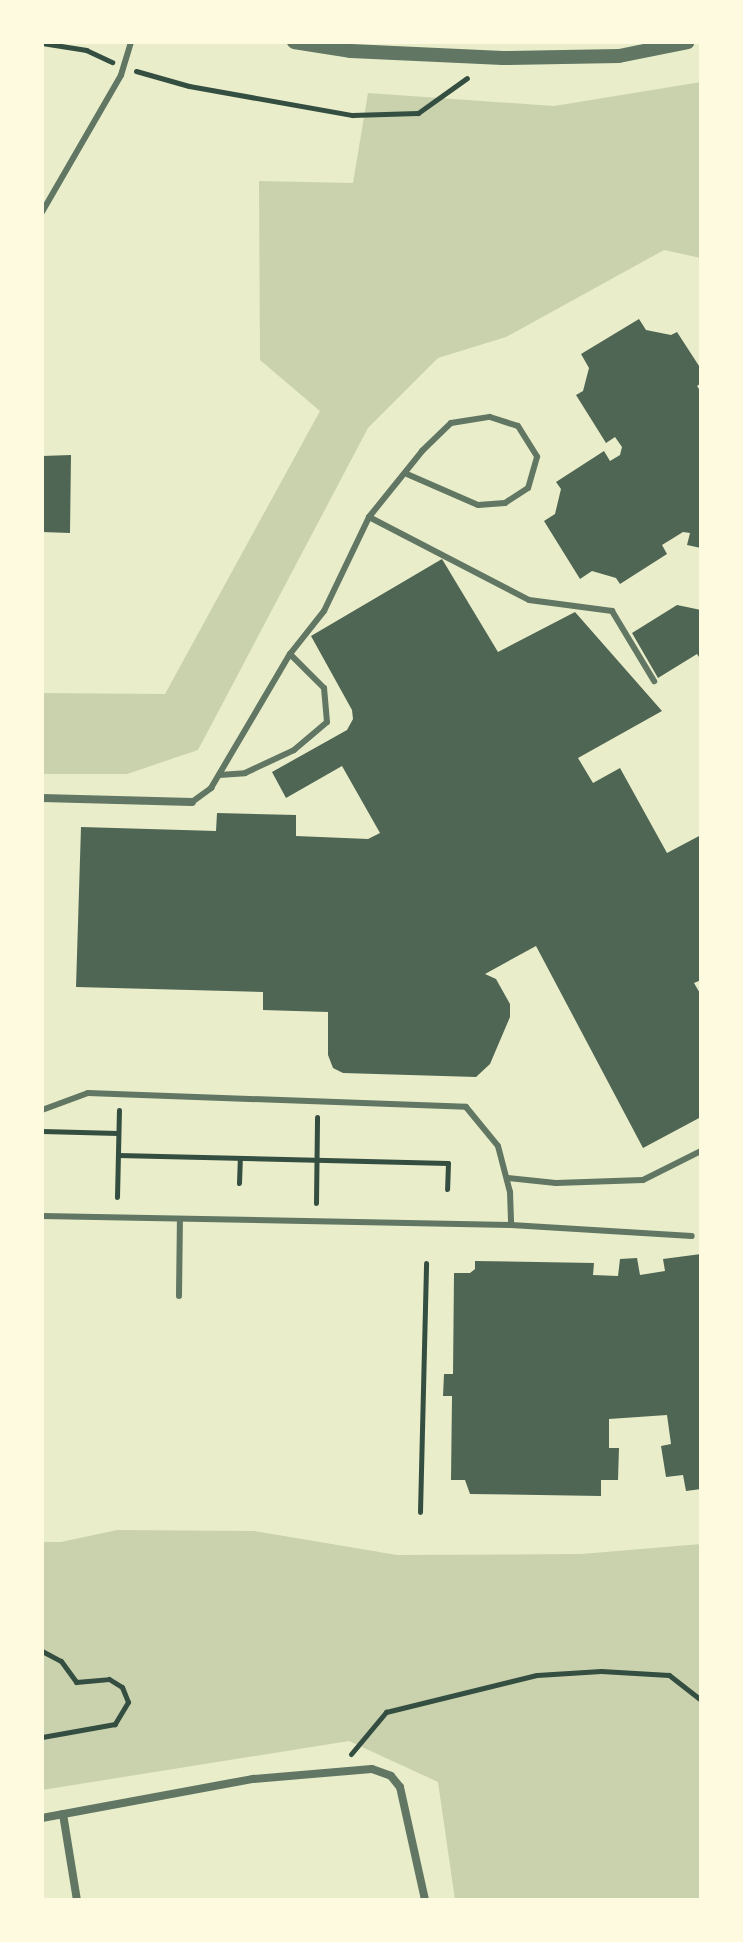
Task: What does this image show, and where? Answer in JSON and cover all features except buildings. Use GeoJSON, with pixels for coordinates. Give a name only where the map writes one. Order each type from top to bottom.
{"type":"FeatureCollection","features":[{"type":"Feature","properties":{"kind":"street"},"geometry":{"type":"LineString","coordinates":[[294,42],[424,56],[546,58],[619,56],[688,42]]}},
{"type":"Feature","properties":{"kind":"street"},"geometry":{"type":"LineString","coordinates":[[42,798],[192,802]]}},
{"type":"Feature","properties":{"kind":"street"},"geometry":{"type":"LineString","coordinates":[[42,1818],[253,1779],[372,1769],[391,1776],[400,1787],[425,1900]]}},
{"type":"Feature","properties":{"kind":"street"},"geometry":{"type":"LineString","coordinates":[[63,1814],[77,1900]]}},
{"type":"Feature","properties":{"kind":"lane"},"geometry":{"type":"LineString","coordinates":[[42,212],[123,67],[131,42]]}},
{"type":"Feature","properties":{"kind":"lane"},"geometry":{"type":"LineString","coordinates":[[192,802],[211,788],[290,654],[324,611],[369,517],[407,474],[422,451],[451,423],[490,417],[518,426],[537,457],[528,488],[505,503],[478,505],[407,474]]}},
{"type":"Feature","properties":{"kind":"lane"},"geometry":{"type":"LineString","coordinates":[[369,517],[529,600],[612,611],[654,681]]}},
{"type":"Feature","properties":{"kind":"lane"},"geometry":{"type":"LineString","coordinates":[[219,775],[245,773],[294,750],[327,722],[324,688],[290,654]]}},
{"type":"Feature","properties":{"kind":"lane"},"geometry":{"type":"LineString","coordinates":[[42,1110],[88,1093],[466,1107],[498,1146],[507,1178],[511,1225]]}},
{"type":"Feature","properties":{"kind":"lane"},"geometry":{"type":"LineString","coordinates":[[507,1178],[556,1183],[643,1180],[701,1151]]}},
{"type":"Feature","properties":{"kind":"lane"},"geometry":{"type":"LineString","coordinates":[[42,1216],[511,1225],[692,1236]]}},
{"type":"Feature","properties":{"kind":"lane"},"geometry":{"type":"LineString","coordinates":[[179,1296],[180,1219]]}},
{"type":"Feature","properties":{"kind":"path"},"geometry":{"type":"LineString","coordinates":[[42,43],[86,50],[123,67],[189,86],[352,115],[418,113],[467,78]]}},
{"type":"Feature","properties":{"kind":"path"},"geometry":{"type":"LineString","coordinates":[[117,1197],[119,1110]]}},
{"type":"Feature","properties":{"kind":"path"},"geometry":{"type":"LineString","coordinates":[[316,1203],[317,1116]]}},
{"type":"Feature","properties":{"kind":"path"},"geometry":{"type":"LineString","coordinates":[[42,1131],[118,1133]]}},
{"type":"Feature","properties":{"kind":"path"},"geometry":{"type":"LineString","coordinates":[[118,1155],[448,1163],[447,1189]]}},
{"type":"Feature","properties":{"kind":"path"},"geometry":{"type":"LineString","coordinates":[[239,1183],[240,1158]]}},
{"type":"Feature","properties":{"kind":"path"},"geometry":{"type":"LineString","coordinates":[[420,1512],[426,1263]]}},
{"type":"Feature","properties":{"kind":"path"},"geometry":{"type":"LineString","coordinates":[[42,1651],[61,1661],[76,1682],[109,1679],[122,1687],[128,1702],[115,1724],[42,1737]]}},
{"type":"Feature","properties":{"kind":"path"},"geometry":{"type":"LineString","coordinates":[[338,1770],[386,1712],[537,1675],[601,1671],[669,1675],[701,1700]]}},
{"type":"Feature","properties":{"kind":"green space"},"geometry":{"type":"Polygon","coordinates":[[[701,82],[701,258],[664,250],[506,337],[438,358],[368,428],[198,750],[127,774],[42,774],[42,693],[165,694],[320,411],[260,360],[259,181],[353,183],[368,93],[554,106],[701,82]]]}},
{"type":"Feature","properties":{"kind":"green space"},"geometry":{"type":"Polygon","coordinates":[[[117,1530],[254,1531],[397,1555],[581,1554],[701,1544],[701,1900],[455,1900],[438,1782],[349,1741],[42,1790],[42,1542],[61,1542],[117,1530]]]}}]}
